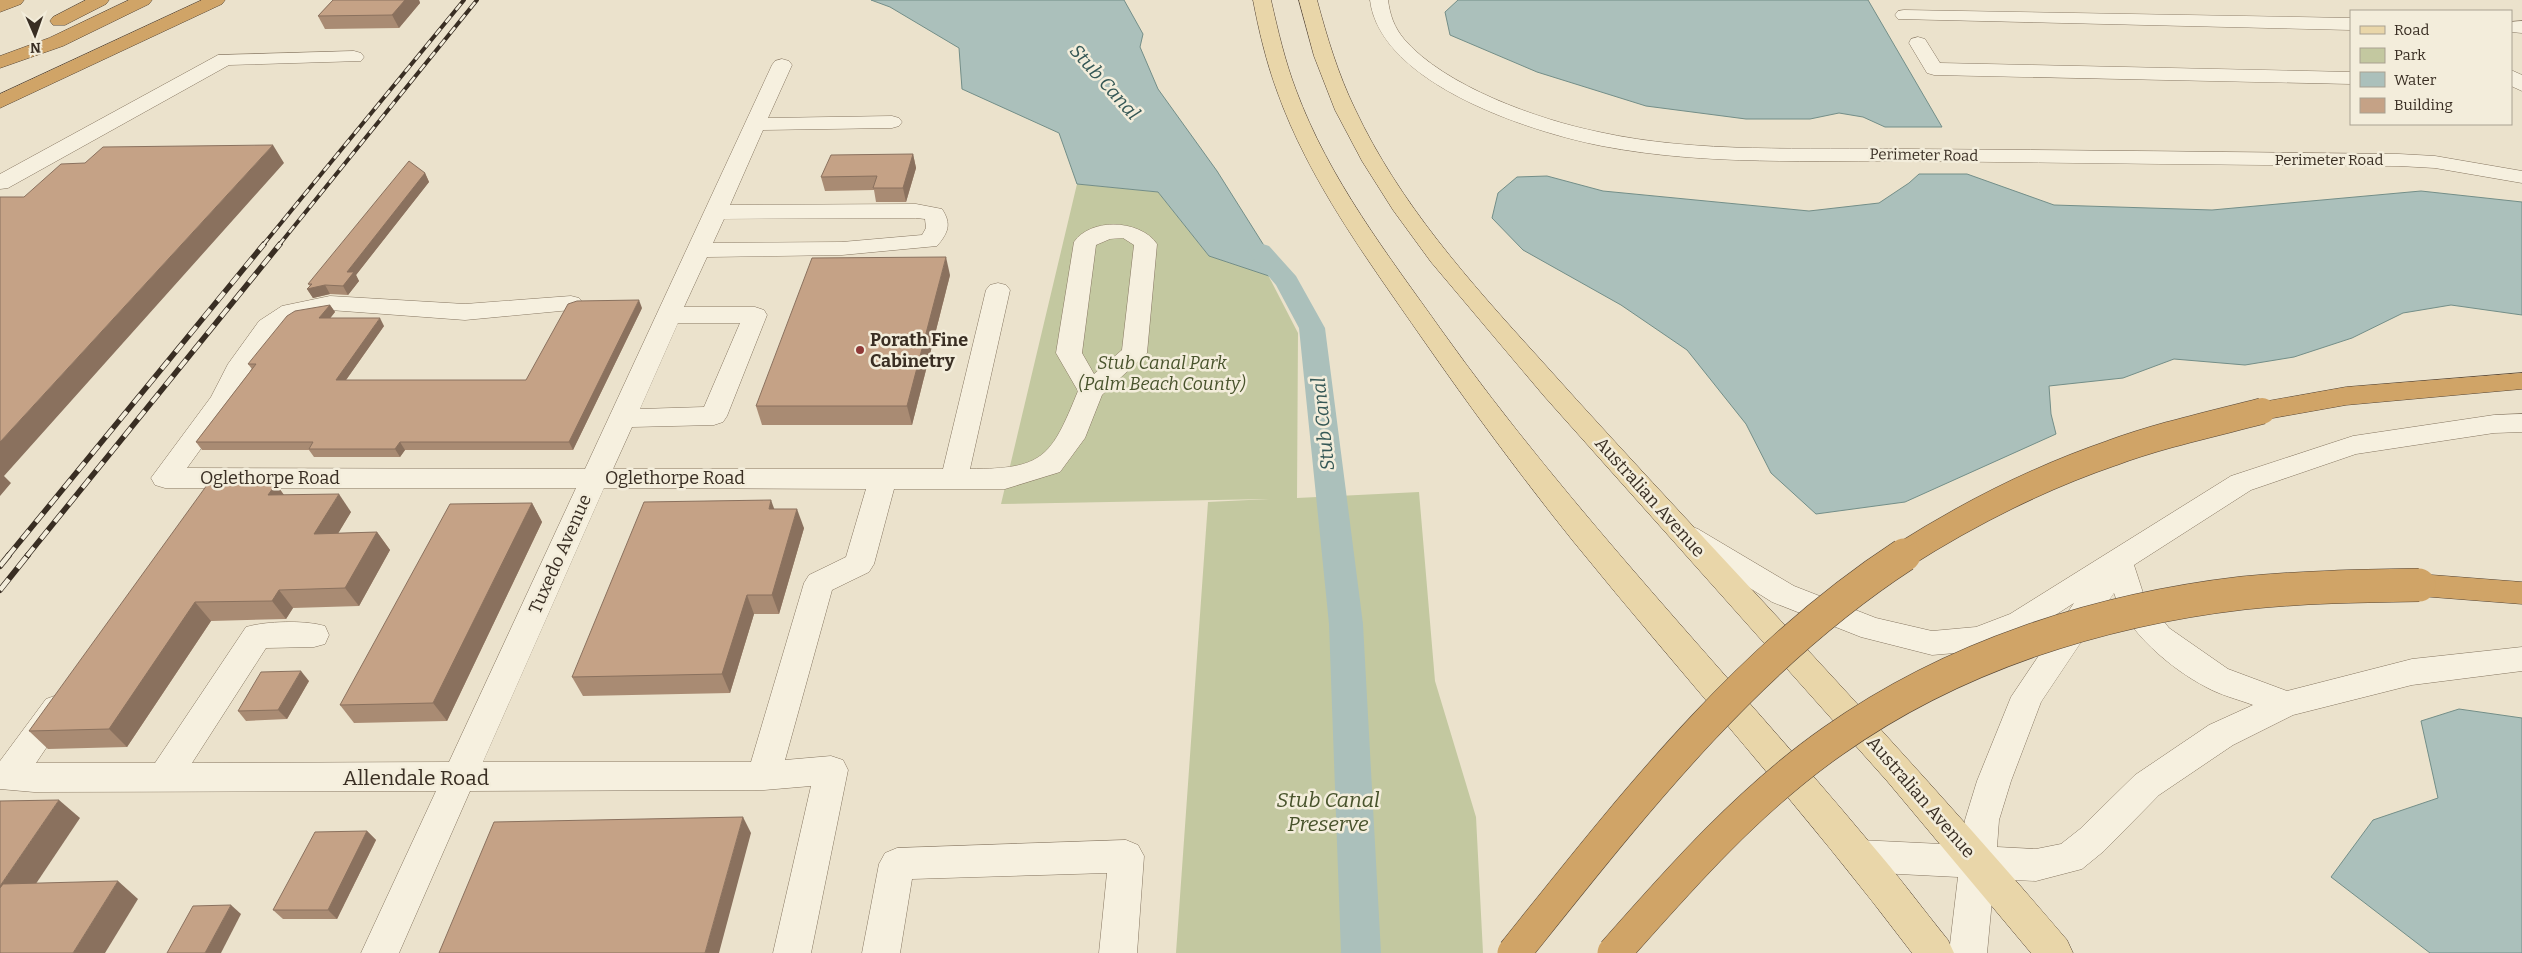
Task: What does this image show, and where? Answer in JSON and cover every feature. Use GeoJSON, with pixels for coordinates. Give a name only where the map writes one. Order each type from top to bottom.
{"type":"FeatureCollection","features":[{"type":"Feature","properties":{"kind":"highway"},"geometry":{"type":"LineString","coordinates":[[0,7],[15,0]]}},
{"type":"Feature","properties":{"kind":"highway"},"geometry":{"type":"LineString","coordinates":[[0,51],[100,0]]}},
{"type":"Feature","properties":{"kind":"highway"},"geometry":{"type":"LineString","coordinates":[[0,62],[56,42],[143,0]]}},
{"type":"Feature","properties":{"kind":"highway"},"geometry":{"type":"LineString","coordinates":[[0,102],[216,0]]}},
{"type":"Feature","properties":{"kind":"highway"},"geometry":{"type":"LineString","coordinates":[[1514,953],[1622,816],[1757,671],[1823,613],[1894,562],[1962,522],[2046,480],[2111,453],[2188,429],[2262,411],[2346,396],[2522,381]]}},
{"type":"Feature","properties":{"kind":"highway"},"geometry":{"type":"LineString","coordinates":[[1614,953],[1681,876],[1758,802],[1833,740],[1873,714],[1914,691],[2001,652],[2050,635],[2196,601],[2302,588],[2420,585],[2522,593]]}},
{"type":"Feature","properties":{"kind":"main road"},"geometry":{"type":"LineString","coordinates":[[1262,0],[1278,68],[1294,113],[1336,193],[1378,259],[1496,425],[1554,497],[1859,856],[1935,953]]}},
{"type":"Feature","properties":{"kind":"main road","name":"Australian Avenue"},"geometry":{"type":"LineString","coordinates":[[1308,0],[1332,78],[1370,156],[1424,236],[1468,294],[1680,531],[1820,682],[1978,860],[2054,953]]}},
{"type":"Feature","properties":{"kind":"street","name":"Perimeter Road"},"geometry":{"type":"LineString","coordinates":[[1380,0],[1382,19],[1394,38],[1428,69],[1455,87],[1513,114],[1554,127],[1598,138],[1644,146],[1728,153],[2399,160],[2436,162],[2522,177]]}},
{"type":"Feature","properties":{"kind":"street"},"geometry":{"type":"LineString","coordinates":[[1904,16],[2350,24]]}},
{"type":"Feature","properties":{"kind":"street"},"geometry":{"type":"LineString","coordinates":[[1918,43],[1934,70],[2350,78]]}},
{"type":"Feature","properties":{"kind":"street"},"geometry":{"type":"LineString","coordinates":[[0,183],[225,59],[354,57]]}},
{"type":"Feature","properties":{"kind":"street","name":"Tuxedo Avenue"},"geometry":{"type":"LineString","coordinates":[[380,953],[782,65]]}},
{"type":"Feature","properties":{"kind":"street"},"geometry":{"type":"LineString","coordinates":[[2512,77],[2522,86]]}},
{"type":"Feature","properties":{"kind":"street"},"geometry":{"type":"LineString","coordinates":[[754,124],[892,122]]}},
{"type":"Feature","properties":{"kind":"street"},"geometry":{"type":"LineString","coordinates":[[698,250],[827,250],[898,245],[929,241],[939,229],[939,223],[934,214],[916,211],[714,212]]}},
{"type":"Feature","properties":{"kind":"street"},"geometry":{"type":"LineString","coordinates":[[1124,231],[1142,238],[1146,244],[1134,353],[1091,391],[1069,353],[1085,242],[1102,233],[1124,231]]}},
{"type":"Feature","properties":{"kind":"street"},"geometry":{"type":"LineString","coordinates":[[954,479],[998,290]]}},
{"type":"Feature","properties":{"kind":"street","name":"Oglethorpe Road"},"geometry":{"type":"LineString","coordinates":[[571,303],[465,312],[330,303],[291,311],[268,326],[241,364],[222,401],[165,478],[1006,479],[1050,465],[1072,438],[1091,391]]}},
{"type":"Feature","properties":{"kind":"street"},"geometry":{"type":"LineString","coordinates":[[622,418],[714,416],[754,315],[668,316]]}},
{"type":"Feature","properties":{"kind":"street"},"geometry":{"type":"LineString","coordinates":[[1680,531],[1783,594],[1872,629],[1932,643],[1978,639],[2021,622],[2241,483],[2352,445],[2494,424],[2522,423]]}},
{"type":"Feature","properties":{"kind":"street"},"geometry":{"type":"LineString","coordinates":[[200,509],[222,478]]}},
{"type":"Feature","properties":{"kind":"street"},"geometry":{"type":"LineString","coordinates":[[764,776],[819,583],[859,564],[883,479]]}},
{"type":"Feature","properties":{"kind":"street"},"geometry":{"type":"LineString","coordinates":[[2118,562],[2131,600],[2158,637],[2217,678],[2286,704]]}},
{"type":"Feature","properties":{"kind":"street"},"geometry":{"type":"LineString","coordinates":[[1968,953],[1982,820],[1994,781],[2027,697],[2118,562]]}},
{"type":"Feature","properties":{"kind":"street"},"geometry":{"type":"LineString","coordinates":[[164,778],[257,636],[314,635]]}},
{"type":"Feature","properties":{"kind":"street"},"geometry":{"type":"LineString","coordinates":[[1859,856],[1978,860],[2036,865],[2070,858],[2092,840],[2147,785],[2221,735],[2286,704],[2412,672],[2522,659]]}},
{"type":"Feature","properties":{"kind":"street"},"geometry":{"type":"LineString","coordinates":[[4,776],[71,689]]}},
{"type":"Feature","properties":{"kind":"street","name":"Allendale Road"},"geometry":{"type":"LineString","coordinates":[[4,776],[34,778],[459,778],[764,776],[831,770],[792,953]]}},
{"type":"Feature","properties":{"kind":"street"},"geometry":{"type":"LineString","coordinates":[[881,953],[897,864],[1126,856],[1118,953]]}},
{"type":"Feature","properties":{"kind":"green space","name":"Stub Canal Preserve"},"geometry":{"type":"Polygon","coordinates":[[[1077,184],[1158,192],[1209,256],[1268,275],[1298,333],[1297,498],[1419,492],[1435,681],[1476,817],[1483,953],[1176,953],[1208,502],[1269,499],[1001,504],[1077,184]]]}},
{"type":"Feature","properties":{"kind":"water"},"geometry":{"type":"Polygon","coordinates":[[[871,0],[1124,0],[1143,34],[1140,47],[1158,89],[1217,171],[1287,282],[1209,256],[1158,192],[1077,184],[1059,133],[962,89],[959,48],[890,7],[871,0]]]}},
{"type":"Feature","properties":{"kind":"water"},"geometry":{"type":"Polygon","coordinates":[[[1458,0],[1868,0],[1942,127],[1885,127],[1863,117],[1839,113],[1810,119],[1746,119],[1646,106],[1537,72],[1450,35],[1445,12],[1458,0]]]}},
{"type":"Feature","properties":{"kind":"water"},"geometry":{"type":"Polygon","coordinates":[[[1919,174],[1967,174],[2054,205],[2212,210],[2421,191],[2522,202],[2522,315],[2451,305],[2403,313],[2352,338],[2294,357],[2245,365],[2174,359],[2123,378],[2049,386],[2051,414],[2056,434],[1905,502],[1816,514],[1771,473],[1746,424],[1687,350],[1621,305],[1523,250],[1492,218],[1498,193],[1517,177],[1547,176],[1603,191],[1809,211],[1879,203],[1919,174]]]}},
{"type":"Feature","properties":{"kind":"water"},"geometry":{"type":"Polygon","coordinates":[[[2459,709],[2522,718],[2522,953],[2430,953],[2331,877],[2373,820],[2438,798],[2421,721],[2459,709]]]}},
{"type":"Feature","properties":{"kind":"building"},"geometry":{"type":"Polygon","coordinates":[[[333,0],[405,0],[392,15],[318,16],[333,0]]]}},
{"type":"Feature","properties":{"kind":"building"},"geometry":{"type":"Polygon","coordinates":[[[273,145],[0,442],[0,197],[24,197],[61,164],[85,163],[103,147],[273,145]]]}},
{"type":"Feature","properties":{"kind":"building"},"geometry":{"type":"Polygon","coordinates":[[[913,154],[903,188],[873,188],[877,176],[821,177],[831,155],[913,154]]]}},
{"type":"Feature","properties":{"kind":"building"},"geometry":{"type":"Polygon","coordinates":[[[409,161],[425,173],[347,272],[354,272],[343,286],[325,285],[307,289],[312,284],[308,284],[409,161]]]}},
{"type":"Feature","properties":{"kind":"building","name":"Porath Fine Cabinetry"},"geometry":{"type":"Polygon","coordinates":[[[946,257],[907,406],[756,406],[812,258],[946,257]]]}},
{"type":"Feature","properties":{"kind":"building"},"geometry":{"type":"Polygon","coordinates":[[[639,300],[569,442],[400,442],[395,449],[309,449],[313,442],[196,442],[256,364],[248,364],[287,316],[295,311],[330,305],[319,318],[380,318],[336,380],[526,380],[568,304],[577,301],[639,300]]]}},
{"type":"Feature","properties":{"kind":"building"},"geometry":{"type":"Polygon","coordinates":[[[276,484],[268,495],[339,494],[314,534],[377,532],[345,588],[279,590],[272,601],[195,602],[109,729],[29,731],[207,485],[276,484]]]}},
{"type":"Feature","properties":{"kind":"building"},"geometry":{"type":"Polygon","coordinates":[[[771,500],[769,509],[797,509],[772,595],[747,595],[722,674],[572,677],[644,502],[771,500]]]}},
{"type":"Feature","properties":{"kind":"building"},"geometry":{"type":"Polygon","coordinates":[[[532,503],[433,703],[340,705],[450,504],[532,503]]]}},
{"type":"Feature","properties":{"kind":"building"},"geometry":{"type":"Polygon","coordinates":[[[301,671],[278,710],[238,711],[261,672],[301,671]]]}},
{"type":"Feature","properties":{"kind":"building"},"geometry":{"type":"Polygon","coordinates":[[[59,800],[0,886],[0,801],[59,800]]]}},
{"type":"Feature","properties":{"kind":"building"},"geometry":{"type":"Polygon","coordinates":[[[743,817],[705,953],[439,953],[494,822],[743,817]]]}},
{"type":"Feature","properties":{"kind":"building"},"geometry":{"type":"Polygon","coordinates":[[[367,831],[328,910],[273,910],[315,832],[367,831]]]}},
{"type":"Feature","properties":{"kind":"building"},"geometry":{"type":"Polygon","coordinates":[[[118,881],[73,953],[0,953],[0,888],[3,884],[118,881]]]}},
{"type":"Feature","properties":{"kind":"building"},"geometry":{"type":"Polygon","coordinates":[[[231,905],[205,953],[167,953],[193,906],[231,905]]]}},
{"type":"Feature","properties":{"kind":"waterway","name":"Stub Canal"},"geometry":{"type":"LineString","coordinates":[[1260,251],[1287,282],[1312,328],[1346,624],[1361,953]]}},
{"type":"Feature","properties":{"kind":"railway"},"geometry":{"type":"LineString","coordinates":[[263,245],[464,0]]}},
{"type":"Feature","properties":{"kind":"railway"},"geometry":{"type":"LineString","coordinates":[[279,245],[477,0]]}},
{"type":"Feature","properties":{"kind":"railway"},"geometry":{"type":"LineString","coordinates":[[8,556],[264,244]]}},
{"type":"Feature","properties":{"kind":"railway"},"geometry":{"type":"LineString","coordinates":[[27,556],[280,244]]}},
{"type":"Feature","properties":{"kind":"railway"},"geometry":{"type":"LineString","coordinates":[[0,566],[9,555]]}},
{"type":"Feature","properties":{"kind":"railway"},"geometry":{"type":"LineString","coordinates":[[0,590],[28,555]]}},
{"type":"Feature","properties":{"kind":"place","name":"Porath Fine Cabinetry"},"geometry":{"type":"Point","coordinates":[860,350]}},
{"type":"Feature","properties":{"kind":"park label","name":"Stub Canal Park (Palm Beach County)"},"geometry":{"type":"Point","coordinates":[1162,373]}}]}
